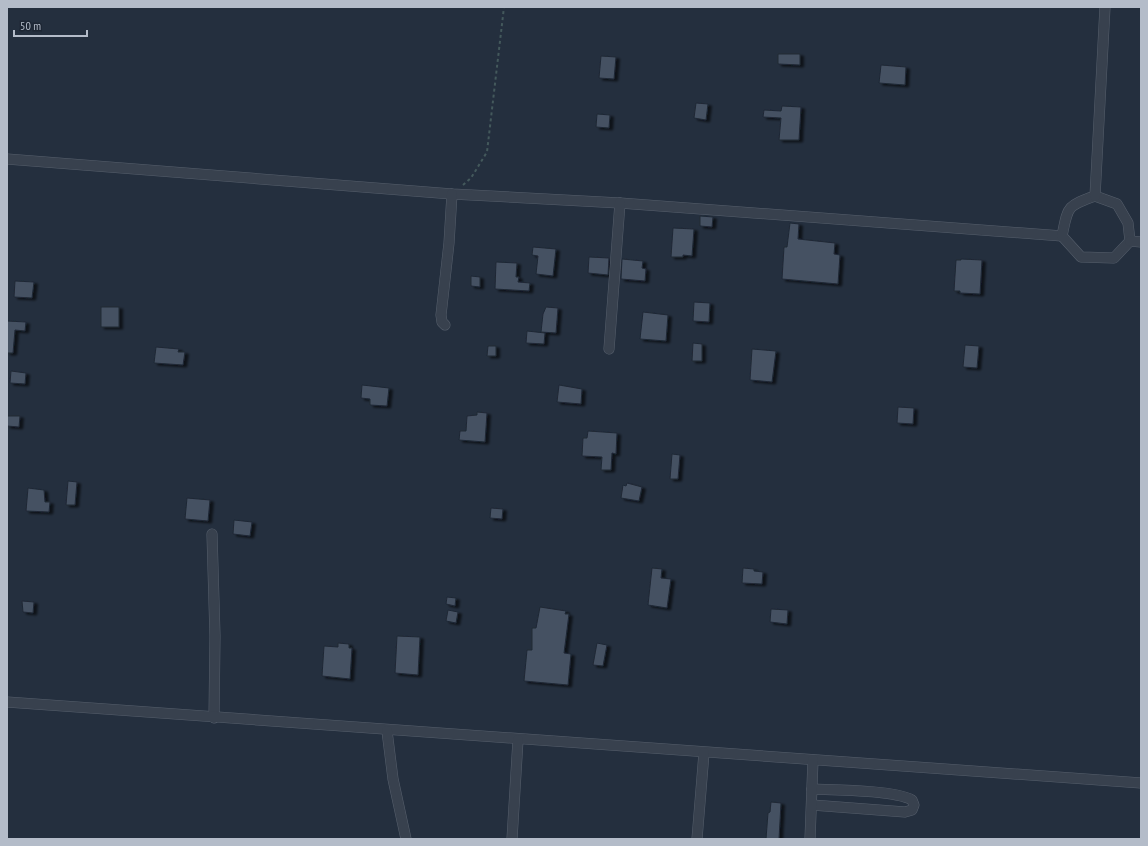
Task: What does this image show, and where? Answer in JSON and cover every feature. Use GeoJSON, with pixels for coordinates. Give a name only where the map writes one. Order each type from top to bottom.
{"type":"FeatureCollection","features":[{"type":"Feature","properties":{"kind":"street"},"geometry":{"type":"LineString","coordinates":[[1095,196],[1106,7]]}},
{"type":"Feature","properties":{"kind":"street"},"geometry":{"type":"LineString","coordinates":[[7,159],[452,194],[620,203],[1062,236],[1081,257],[1114,258],[1130,241],[1128,222],[1117,204],[1095,196],[1077,202],[1067,211],[1062,236]]}},
{"type":"Feature","properties":{"kind":"street"},"geometry":{"type":"LineString","coordinates":[[445,325],[442,322],[441,315],[449,243],[452,194]]}},
{"type":"Feature","properties":{"kind":"street"},"geometry":{"type":"LineString","coordinates":[[609,349],[620,203]]}},
{"type":"Feature","properties":{"kind":"street"},"geometry":{"type":"LineString","coordinates":[[1130,241],[1141,242]]}},
{"type":"Feature","properties":{"kind":"street"},"geometry":{"type":"LineString","coordinates":[[212,534],[215,636],[214,718]]}},
{"type":"Feature","properties":{"kind":"street"},"geometry":{"type":"LineString","coordinates":[[7,702],[387,731],[1141,784]]}},
{"type":"Feature","properties":{"kind":"street"},"geometry":{"type":"LineString","coordinates":[[387,731],[393,779],[406,839]]}},
{"type":"Feature","properties":{"kind":"street"},"geometry":{"type":"LineString","coordinates":[[512,839],[518,740]]}},
{"type":"Feature","properties":{"kind":"street"},"geometry":{"type":"LineString","coordinates":[[697,839],[704,753]]}},
{"type":"Feature","properties":{"kind":"street"},"geometry":{"type":"LineString","coordinates":[[810,839],[813,760]]}},
{"type":"Feature","properties":{"kind":"street"},"geometry":{"type":"LineString","coordinates":[[812,789],[867,792],[907,797],[912,800],[914,805],[912,810],[905,812],[812,805]]}},
{"type":"Feature","properties":{"kind":"path"},"geometry":{"type":"LineString","coordinates":[[452,194],[472,178],[487,152],[504,7]]}},
{"type":"Feature","properties":{"kind":"building"},"geometry":{"type":"Polygon","coordinates":[[[778,54],[800,54],[800,65],[778,64],[778,54]]]}},
{"type":"Feature","properties":{"kind":"building"},"geometry":{"type":"Polygon","coordinates":[[[601,56],[616,57],[614,79],[599,78],[601,56]]]}},
{"type":"Feature","properties":{"kind":"building"},"geometry":{"type":"Polygon","coordinates":[[[881,65],[906,67],[905,85],[879,83],[881,65]]]}},
{"type":"Feature","properties":{"kind":"building"},"geometry":{"type":"Polygon","coordinates":[[[696,103],[708,104],[706,120],[694,118],[696,103]]]}},
{"type":"Feature","properties":{"kind":"building"},"geometry":{"type":"Polygon","coordinates":[[[782,106],[801,107],[799,140],[779,140],[781,118],[763,117],[764,110],[781,111],[782,106]]]}},
{"type":"Feature","properties":{"kind":"building"},"geometry":{"type":"Polygon","coordinates":[[[597,114],[610,115],[609,128],[596,127],[597,114]]]}},
{"type":"Feature","properties":{"kind":"building"},"geometry":{"type":"Polygon","coordinates":[[[700,216],[713,217],[712,227],[700,226],[700,216]]]}},
{"type":"Feature","properties":{"kind":"building"},"geometry":{"type":"Polygon","coordinates":[[[790,223],[799,224],[798,239],[835,243],[834,254],[840,255],[838,284],[782,279],[784,247],[787,247],[790,223]]]}},
{"type":"Feature","properties":{"kind":"building"},"geometry":{"type":"Polygon","coordinates":[[[673,228],[694,229],[692,256],[683,255],[683,257],[671,257],[673,228]]]}},
{"type":"Feature","properties":{"kind":"building"},"geometry":{"type":"Polygon","coordinates":[[[533,247],[556,249],[553,276],[536,274],[538,256],[532,255],[533,247]]]}},
{"type":"Feature","properties":{"kind":"building"},"geometry":{"type":"Polygon","coordinates":[[[589,257],[609,258],[608,275],[588,273],[589,257]]]}},
{"type":"Feature","properties":{"kind":"building"},"geometry":{"type":"Polygon","coordinates":[[[622,259],[643,261],[642,268],[646,269],[645,281],[621,279],[622,259]]]}},
{"type":"Feature","properties":{"kind":"building"},"geometry":{"type":"Polygon","coordinates":[[[956,260],[982,260],[980,294],[960,293],[960,291],[954,291],[956,260]]]}},
{"type":"Feature","properties":{"kind":"building"},"geometry":{"type":"Polygon","coordinates":[[[496,262],[517,263],[516,277],[519,277],[518,282],[530,283],[529,291],[495,289],[496,262]]]}},
{"type":"Feature","properties":{"kind":"building"},"geometry":{"type":"Polygon","coordinates":[[[471,276],[480,277],[480,287],[471,286],[471,276]]]}},
{"type":"Feature","properties":{"kind":"building"},"geometry":{"type":"Polygon","coordinates":[[[15,281],[34,282],[32,298],[14,297],[15,281]]]}},
{"type":"Feature","properties":{"kind":"building"},"geometry":{"type":"Polygon","coordinates":[[[694,302],[710,303],[709,322],[693,321],[694,302]]]}},
{"type":"Feature","properties":{"kind":"building"},"geometry":{"type":"Polygon","coordinates":[[[101,307],[119,307],[119,327],[101,327],[101,307]]]}},
{"type":"Feature","properties":{"kind":"building"},"geometry":{"type":"Polygon","coordinates":[[[546,307],[558,308],[556,333],[541,332],[543,314],[546,307]]]}},
{"type":"Feature","properties":{"kind":"building"},"geometry":{"type":"Polygon","coordinates":[[[643,312],[668,315],[666,341],[640,339],[643,312]]]}},
{"type":"Feature","properties":{"kind":"building"},"geometry":{"type":"Polygon","coordinates":[[[7,321],[26,322],[25,331],[15,330],[13,353],[7,353],[7,321]]]}},
{"type":"Feature","properties":{"kind":"building"},"geometry":{"type":"Polygon","coordinates":[[[527,331],[545,333],[544,344],[526,343],[527,331]]]}},
{"type":"Feature","properties":{"kind":"building"},"geometry":{"type":"Polygon","coordinates":[[[693,343],[702,344],[702,361],[692,361],[693,343]]]}},
{"type":"Feature","properties":{"kind":"building"},"geometry":{"type":"Polygon","coordinates":[[[965,345],[979,346],[977,368],[963,367],[965,345]]]}},
{"type":"Feature","properties":{"kind":"building"},"geometry":{"type":"Polygon","coordinates":[[[488,346],[496,346],[496,356],[487,356],[488,346]]]}},
{"type":"Feature","properties":{"kind":"building"},"geometry":{"type":"Polygon","coordinates":[[[156,347],[179,349],[178,352],[185,352],[183,365],[154,363],[156,347]]]}},
{"type":"Feature","properties":{"kind":"building"},"geometry":{"type":"Polygon","coordinates":[[[752,349],[776,351],[772,382],[750,380],[752,349]]]}},
{"type":"Feature","properties":{"kind":"building"},"geometry":{"type":"Polygon","coordinates":[[[11,371],[26,373],[25,384],[10,383],[11,371]]]}},
{"type":"Feature","properties":{"kind":"building"},"geometry":{"type":"Polygon","coordinates":[[[362,385],[389,388],[387,406],[370,405],[370,399],[361,398],[362,385]]]}},
{"type":"Feature","properties":{"kind":"building"},"geometry":{"type":"Polygon","coordinates":[[[559,385],[582,389],[581,404],[557,402],[559,385]]]}},
{"type":"Feature","properties":{"kind":"building"},"geometry":{"type":"Polygon","coordinates":[[[898,407],[914,408],[913,424],[897,423],[898,407]]]}},
{"type":"Feature","properties":{"kind":"building"},"geometry":{"type":"Polygon","coordinates":[[[477,412],[487,413],[485,442],[459,440],[460,431],[466,431],[467,416],[477,415],[477,412]]]}},
{"type":"Feature","properties":{"kind":"building"},"geometry":{"type":"Polygon","coordinates":[[[7,416],[20,416],[19,427],[7,426],[7,416]]]}},
{"type":"Feature","properties":{"kind":"building"},"geometry":{"type":"Polygon","coordinates":[[[588,431],[617,433],[616,454],[612,453],[611,470],[601,470],[602,457],[582,456],[583,438],[587,438],[588,431]]]}},
{"type":"Feature","properties":{"kind":"building"},"geometry":{"type":"Polygon","coordinates":[[[672,454],[680,455],[678,479],[670,479],[672,454]]]}},
{"type":"Feature","properties":{"kind":"building"},"geometry":{"type":"Polygon","coordinates":[[[68,481],[77,482],[75,505],[66,505],[68,481]]]}},
{"type":"Feature","properties":{"kind":"building"},"geometry":{"type":"Polygon","coordinates":[[[627,483],[642,487],[639,501],[621,498],[623,485],[626,486],[627,483]]]}},
{"type":"Feature","properties":{"kind":"building"},"geometry":{"type":"Polygon","coordinates":[[[28,488],[44,490],[45,502],[50,502],[49,512],[26,511],[28,488]]]}},
{"type":"Feature","properties":{"kind":"building"},"geometry":{"type":"Polygon","coordinates":[[[187,498],[210,500],[208,521],[185,519],[187,498]]]}},
{"type":"Feature","properties":{"kind":"building"},"geometry":{"type":"Polygon","coordinates":[[[491,508],[503,509],[502,519],[490,518],[491,508]]]}},
{"type":"Feature","properties":{"kind":"building"},"geometry":{"type":"Polygon","coordinates":[[[234,520],[252,522],[250,536],[233,534],[234,520]]]}},
{"type":"Feature","properties":{"kind":"building"},"geometry":{"type":"Polygon","coordinates":[[[652,568],[662,569],[661,578],[671,579],[667,608],[648,605],[652,568]]]}},
{"type":"Feature","properties":{"kind":"building"},"geometry":{"type":"Polygon","coordinates":[[[743,568],[763,572],[762,584],[742,583],[743,568]]]}},
{"type":"Feature","properties":{"kind":"building"},"geometry":{"type":"Polygon","coordinates":[[[447,597],[456,598],[455,606],[446,604],[447,597]]]}},
{"type":"Feature","properties":{"kind":"building"},"geometry":{"type":"Polygon","coordinates":[[[22,601],[34,602],[33,613],[23,612],[22,601]]]}},
{"type":"Feature","properties":{"kind":"building"},"geometry":{"type":"Polygon","coordinates":[[[540,607],[566,611],[565,614],[569,614],[564,653],[571,654],[568,685],[524,681],[527,650],[532,650],[532,628],[536,628],[540,607]]]}},
{"type":"Feature","properties":{"kind":"building"},"geometry":{"type":"Polygon","coordinates":[[[771,609],[788,610],[787,624],[770,622],[771,609]]]}},
{"type":"Feature","properties":{"kind":"building"},"geometry":{"type":"Polygon","coordinates":[[[448,610],[458,612],[456,623],[446,621],[448,610]]]}},
{"type":"Feature","properties":{"kind":"building"},"geometry":{"type":"Polygon","coordinates":[[[397,636],[420,637],[418,675],[395,673],[397,636]]]}},
{"type":"Feature","properties":{"kind":"building"},"geometry":{"type":"Polygon","coordinates":[[[338,643],[349,644],[349,648],[352,648],[350,679],[322,676],[324,646],[338,647],[338,643]]]}},
{"type":"Feature","properties":{"kind":"building"},"geometry":{"type":"Polygon","coordinates":[[[597,643],[607,645],[603,666],[593,665],[597,643]]]}},
{"type":"Feature","properties":{"kind":"building"},"geometry":{"type":"Polygon","coordinates":[[[771,802],[781,803],[779,839],[766,839],[768,813],[770,812],[771,802]]]}}]}
